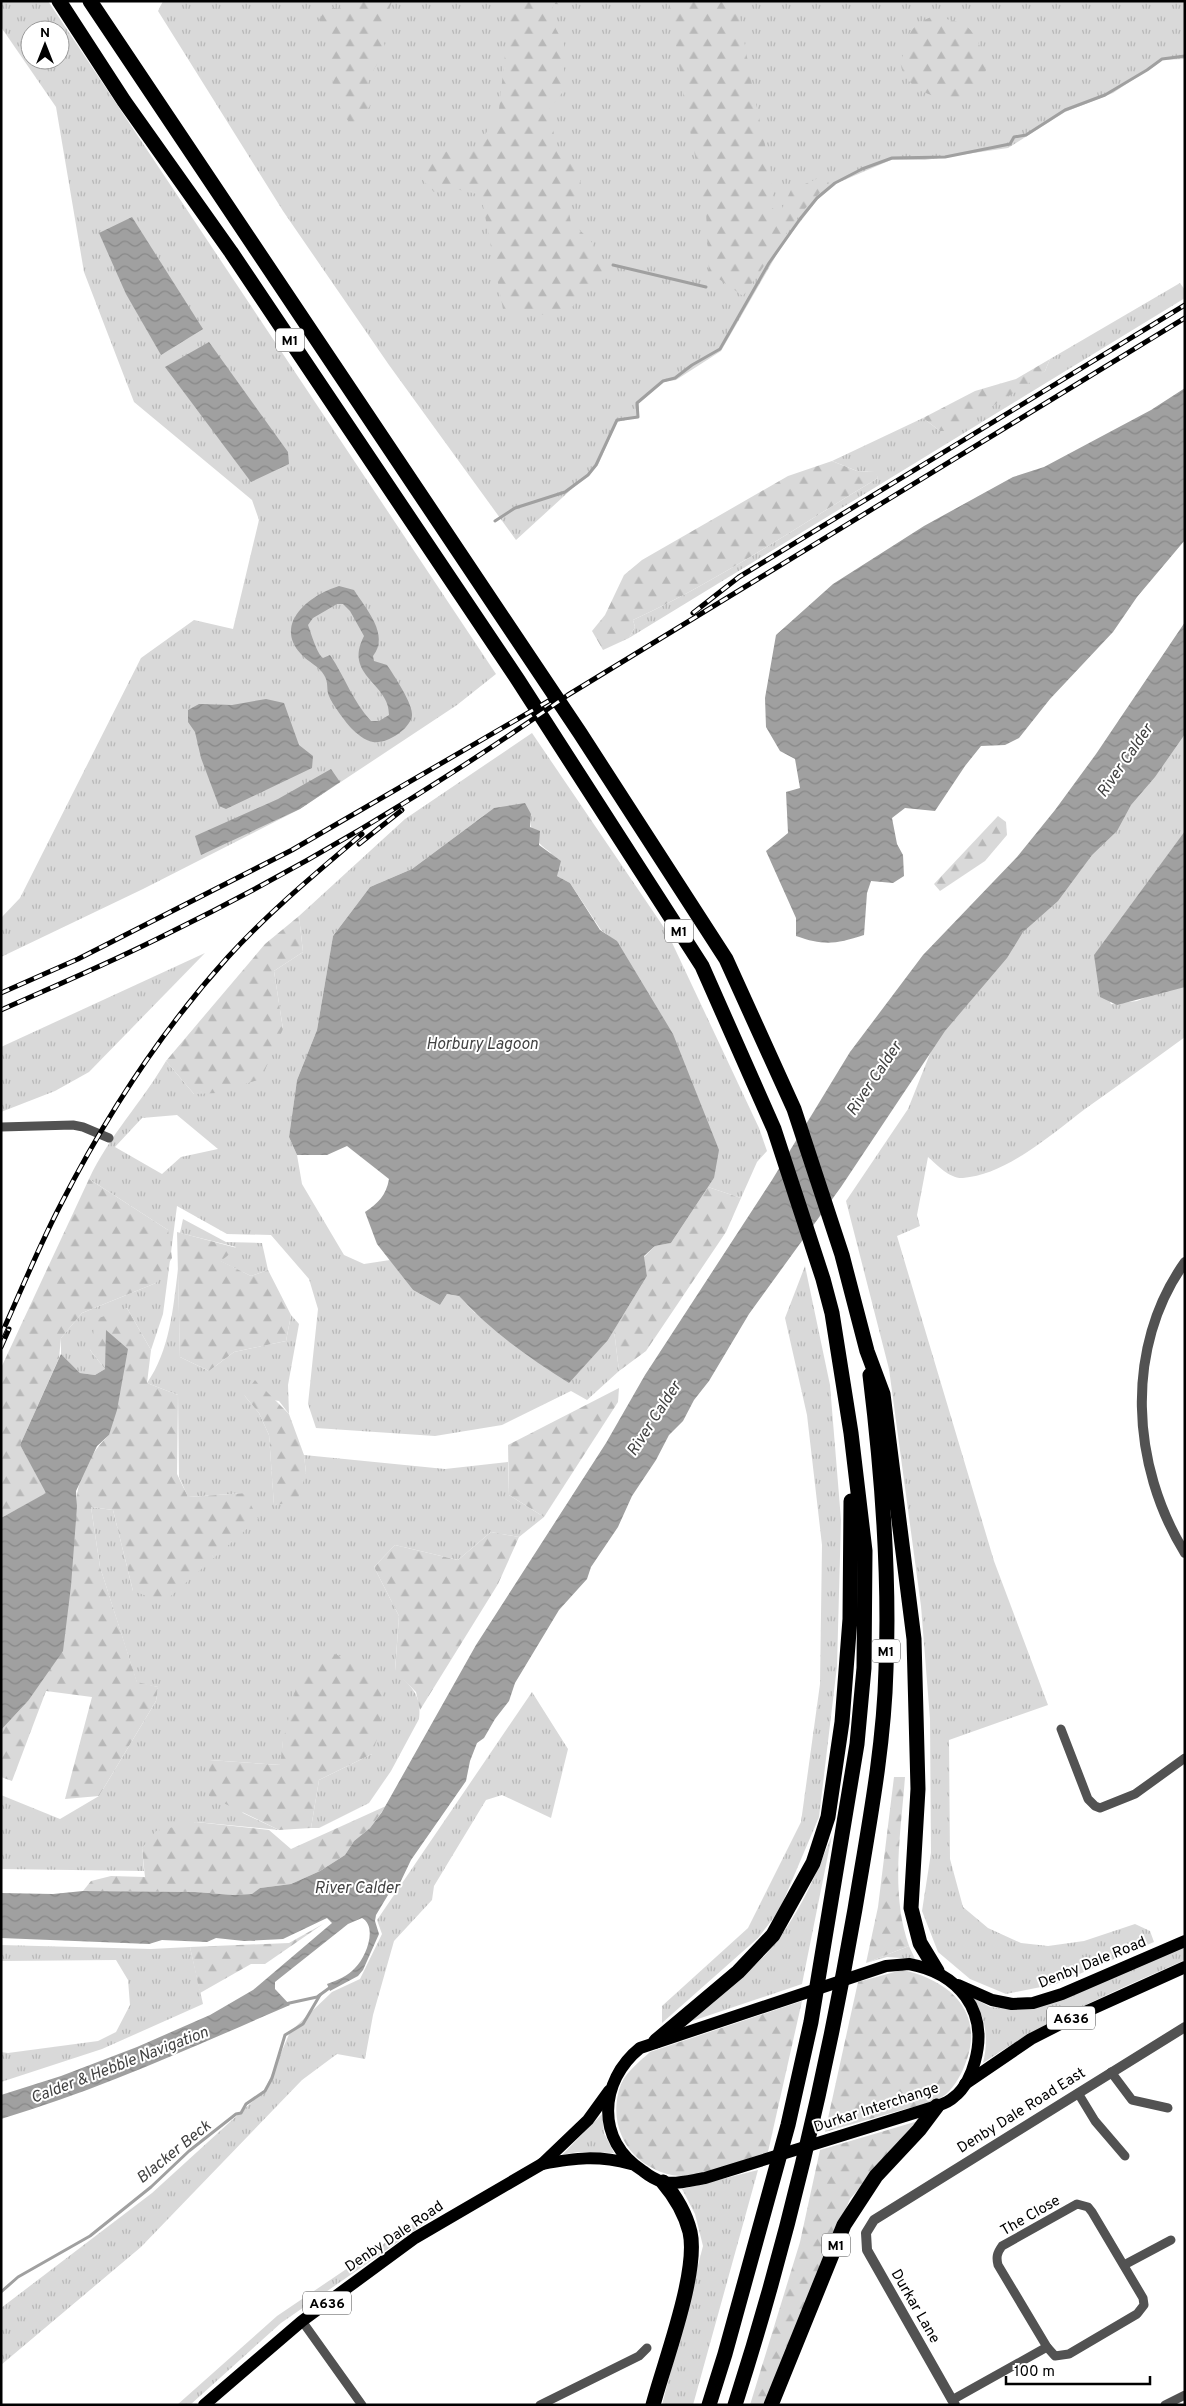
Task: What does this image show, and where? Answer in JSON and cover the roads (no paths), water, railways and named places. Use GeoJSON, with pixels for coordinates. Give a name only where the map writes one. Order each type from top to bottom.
{"type":"FeatureCollection","features":[{"type":"Feature","properties":{"kind":"highway","name":"M1"},"geometry":{"type":"LineString","coordinates":[[59,1],[124,101],[232,252],[518,680],[702,966],[774,1129],[823,1279],[832,1313],[865,1551],[864,1668],[857,1744],[811,2022],[771,2191],[709,2405]]}},
{"type":"Feature","properties":{"kind":"highway","name":"M1"},"geometry":{"type":"LineString","coordinates":[[90,1],[537,668],[726,959],[794,1109],[842,1255],[867,1351],[880,1456],[886,1549],[886,1670],[880,1748],[837,2013],[795,2190],[735,2405]]}},
{"type":"Feature","properties":{"kind":"highway"},"geometry":{"type":"LineString","coordinates":[[867,1351],[883,1394],[914,1639],[918,1789],[911,1908],[920,1943],[937,1971]]}},
{"type":"Feature","properties":{"kind":"highway"},"geometry":{"type":"LineString","coordinates":[[656,2041],[738,1972],[773,1935],[813,1863],[828,1817],[842,1722],[850,1619],[850,1433]]}},
{"type":"Feature","properties":{"kind":"highway","name":"M1"},"geometry":{"type":"LineString","coordinates":[[772,2405],[844,2225],[876,2176],[919,2130],[937,2106]]}},
{"type":"Feature","properties":{"kind":"highway"},"geometry":{"type":"LineString","coordinates":[[652,2405],[685,2292],[690,2268],[690,2233],[678,2199],[663,2182]]}},
{"type":"Feature","properties":{"kind":"main road","name":"Denby Dale Road"},"geometry":{"type":"LineString","coordinates":[[954,1983],[992,2000],[1012,2004],[1033,2003],[1062,1994],[1185,1941]]}},
{"type":"Feature","properties":{"kind":"main road","name":"Durkar Interchange"},"geometry":{"type":"LineString","coordinates":[[909,1964],[937,1971],[954,1983],[971,2005],[978,2022],[978,2053],[965,2084],[954,2098],[937,2106],[705,2178],[682,2182],[663,2182],[631,2164],[613,2139],[609,2122],[608,2102],[612,2087],[617,2072],[626,2059],[640,2048],[656,2041],[886,1966],[909,1964]]}},
{"type":"Feature","properties":{"kind":"main road","name":"A636"},"geometry":{"type":"LineString","coordinates":[[965,2084],[1031,2039],[1072,2018],[1185,1967]]}},
{"type":"Feature","properties":{"kind":"main road","name":"Denby Dale Road"},"geometry":{"type":"LineString","coordinates":[[204,2405],[302,2321],[415,2238],[542,2164],[588,2120],[612,2087]]}},
{"type":"Feature","properties":{"kind":"main road","name":"Denby Dale Road"},"geometry":{"type":"LineString","coordinates":[[542,2164],[574,2159],[606,2158],[631,2164]]}},
{"type":"Feature","properties":{"kind":"street"},"geometry":{"type":"LineString","coordinates":[[1,1128],[73,1126],[83,1127],[109,1138]]}},
{"type":"Feature","properties":{"kind":"street"},"geometry":{"type":"LineString","coordinates":[[1185,1262],[1172,1282],[1155,1322],[1145,1366],[1141,1407],[1146,1458],[1152,1479],[1166,1519],[1185,1553]]}},
{"type":"Feature","properties":{"kind":"street"},"geometry":{"type":"LineString","coordinates":[[1061,1729],[1088,1799],[1100,1808],[1135,1794],[1185,1758]]}},
{"type":"Feature","properties":{"kind":"street","name":"Denby Dale Road East"},"geometry":{"type":"LineString","coordinates":[[874,2220],[1185,2027]]}},
{"type":"Feature","properties":{"kind":"street"},"geometry":{"type":"LineString","coordinates":[[1111,2072],[1132,2100],[1168,2108]]}},
{"type":"Feature","properties":{"kind":"street"},"geometry":{"type":"LineString","coordinates":[[1078,2092],[1095,2121],[1125,2156]]}},
{"type":"Feature","properties":{"kind":"street","name":"The Close"},"geometry":{"type":"LineString","coordinates":[[1077,2204],[1088,2207],[1092,2212],[1143,2298],[1144,2305],[1142,2310],[1068,2354],[1055,2356],[1047,2347],[998,2265],[998,2252],[1002,2246],[1077,2204]]}},
{"type":"Feature","properties":{"kind":"street","name":"Durkar Lane"},"geometry":{"type":"LineString","coordinates":[[874,2220],[866,2233],[866,2250],[954,2402]]}},
{"type":"Feature","properties":{"kind":"street"},"geometry":{"type":"LineString","coordinates":[[1124,2265],[1171,2240]]}},
{"type":"Feature","properties":{"kind":"street"},"geometry":{"type":"LineString","coordinates":[[302,2321],[362,2405]]}},
{"type":"Feature","properties":{"kind":"street"},"geometry":{"type":"LineString","coordinates":[[954,2402],[1047,2347]]}},
{"type":"Feature","properties":{"kind":"street"},"geometry":{"type":"LineString","coordinates":[[540,2405],[639,2356],[647,2348]]}},
{"type":"Feature","properties":{"kind":"street"},"geometry":{"type":"LineString","coordinates":[[1166,2405],[1185,2395]]}},
{"type":"Feature","properties":{"kind":"water"},"geometry":{"type":"Polygon","coordinates":[[[132,217],[203,329],[161,355],[126,294],[99,233],[132,217]]]}},
{"type":"Feature","properties":{"kind":"water"},"geometry":{"type":"Polygon","coordinates":[[[209,342],[288,452],[289,464],[251,482],[165,367],[209,342]]]}},
{"type":"Feature","properties":{"kind":"water"},"geometry":{"type":"Polygon","coordinates":[[[1185,388],[1185,540],[1137,597],[1113,632],[1050,699],[1019,738],[1005,745],[981,746],[965,766],[935,811],[905,808],[892,818],[897,844],[903,855],[904,876],[893,883],[871,881],[867,893],[864,935],[830,943],[796,936],[796,918],[766,851],[788,833],[786,792],[800,788],[795,759],[780,751],[766,727],[765,698],[776,635],[833,584],[924,526],[1013,477],[1044,467],[1151,410],[1185,388]]]}},
{"type":"Feature","properties":{"kind":"water"},"geometry":{"type":"Polygon","coordinates":[[[339,586],[354,590],[370,614],[378,631],[378,648],[373,656],[374,661],[387,665],[410,705],[412,716],[407,726],[397,735],[385,741],[370,741],[351,728],[328,694],[324,675],[301,654],[293,643],[291,632],[293,621],[307,603],[328,590],[339,586]],[[337,604],[313,618],[308,625],[316,648],[321,656],[323,658],[330,655],[365,714],[371,721],[379,721],[389,715],[387,704],[383,695],[363,670],[359,661],[359,650],[364,636],[350,611],[343,604],[337,604]]]}},
{"type":"Feature","properties":{"kind":"water","name":"River Calder"},"geometry":{"type":"Polygon","coordinates":[[[1185,622],[1185,734],[1155,777],[1131,805],[1117,831],[1092,855],[1058,901],[1023,932],[1007,958],[945,1031],[841,1187],[749,1314],[709,1381],[694,1400],[683,1421],[669,1435],[656,1460],[632,1496],[618,1527],[591,1567],[587,1579],[559,1610],[515,1683],[509,1701],[495,1719],[484,1738],[477,1743],[470,1761],[466,1781],[411,1860],[399,1885],[391,1890],[376,1915],[375,1921],[379,1934],[363,1970],[358,1976],[330,1991],[327,1984],[352,1971],[363,1957],[370,1935],[367,1922],[362,1918],[348,1924],[275,1982],[275,1989],[290,2005],[111,2081],[1,2119],[1,2095],[61,2076],[137,2047],[210,2015],[253,1990],[332,1923],[327,1918],[283,1939],[244,1941],[216,1938],[207,1942],[162,1940],[149,1944],[1,1938],[1,1893],[53,1894],[83,1891],[252,1894],[260,1888],[291,1884],[320,1871],[345,1855],[354,1841],[370,1828],[382,1812],[476,1645],[606,1443],[645,1375],[772,1180],[850,1052],[923,955],[1017,857],[1055,810],[1096,754],[1185,622]]]}},
{"type":"Feature","properties":{"kind":"water"},"geometry":{"type":"Polygon","coordinates":[[[266,699],[284,703],[299,745],[313,756],[312,768],[226,809],[219,806],[201,758],[195,732],[188,722],[188,710],[199,704],[232,705],[266,699]]]}},
{"type":"Feature","properties":{"kind":"water"},"geometry":{"type":"Polygon","coordinates":[[[331,769],[340,782],[300,809],[201,855],[195,836],[278,799],[331,769]]]}},
{"type":"Feature","properties":{"kind":"water","name":"Horbury Lagoon"},"geometry":{"type":"Polygon","coordinates":[[[525,803],[531,814],[530,827],[540,831],[539,845],[561,861],[557,876],[570,883],[600,930],[617,941],[673,1034],[719,1150],[714,1178],[671,1243],[655,1246],[644,1256],[647,1276],[608,1340],[569,1383],[511,1343],[484,1321],[459,1296],[447,1294],[440,1305],[413,1290],[377,1244],[365,1212],[381,1198],[386,1190],[389,1179],[347,1146],[327,1155],[297,1155],[289,1137],[297,1080],[317,1030],[333,936],[370,887],[412,869],[494,808],[525,803]]]}},
{"type":"Feature","properties":{"kind":"water"},"geometry":{"type":"Polygon","coordinates":[[[1185,831],[1185,987],[1117,1005],[1100,997],[1094,955],[1185,831]]]}},
{"type":"Feature","properties":{"kind":"water"},"geometry":{"type":"Polygon","coordinates":[[[106,1330],[128,1349],[117,1410],[109,1435],[97,1446],[76,1491],[77,1506],[71,1586],[63,1651],[28,1701],[1,1730],[1,1518],[46,1493],[20,1445],[61,1354],[80,1373],[95,1375],[105,1369],[106,1330]]]}},
{"type":"Feature","properties":{"kind":"waterway"},"geometry":{"type":"LineString","coordinates":[[495,521],[515,508],[565,492],[588,475],[596,465],[617,420],[638,417],[637,403],[663,381],[675,378],[692,365],[720,349],[769,263],[817,198],[835,183],[862,169],[892,158],[945,157],[1010,144],[1014,137],[1026,135],[1065,110],[1105,95],[1162,59],[1185,56]]}},
{"type":"Feature","properties":{"kind":"waterway"},"geometry":{"type":"LineString","coordinates":[[613,265],[706,287]]}},
{"type":"Feature","properties":{"kind":"waterway","name":"Calder & Hebble Navigation"},"geometry":{"type":"LineString","coordinates":[[285,2004],[317,1997],[332,1986]]}},
{"type":"Feature","properties":{"kind":"waterway","name":"Blacker Beck"},"geometry":{"type":"LineString","coordinates":[[1,2292],[18,2277],[90,2236],[151,2187],[189,2151],[236,2114],[241,2113],[246,2104],[265,2091],[272,2078],[285,2035],[303,2024],[320,1995]]}},
{"type":"Feature","properties":{"kind":"railway"},"geometry":{"type":"LineString","coordinates":[[693,613],[739,577],[1185,305]]}},
{"type":"Feature","properties":{"kind":"railway"},"geometry":{"type":"LineString","coordinates":[[1,1010],[85,973],[221,907],[373,822],[472,760],[568,695],[1185,318]]}},
{"type":"Feature","properties":{"kind":"railway"},"geometry":{"type":"LineString","coordinates":[[1,993],[78,959],[292,850],[552,699]]}},
{"type":"Feature","properties":{"kind":"railway"},"geometry":{"type":"LineString","coordinates":[[359,844],[402,810]]}},
{"type":"Feature","properties":{"kind":"railway"},"geometry":{"type":"LineString","coordinates":[[1,1335],[45,1236],[78,1171],[116,1106],[158,1044],[180,1014],[244,940],[293,893],[362,834]]}},
{"type":"Feature","properties":{"kind":"railway"},"geometry":{"type":"LineString","coordinates":[[1,1347],[9,1329]]}}]}
